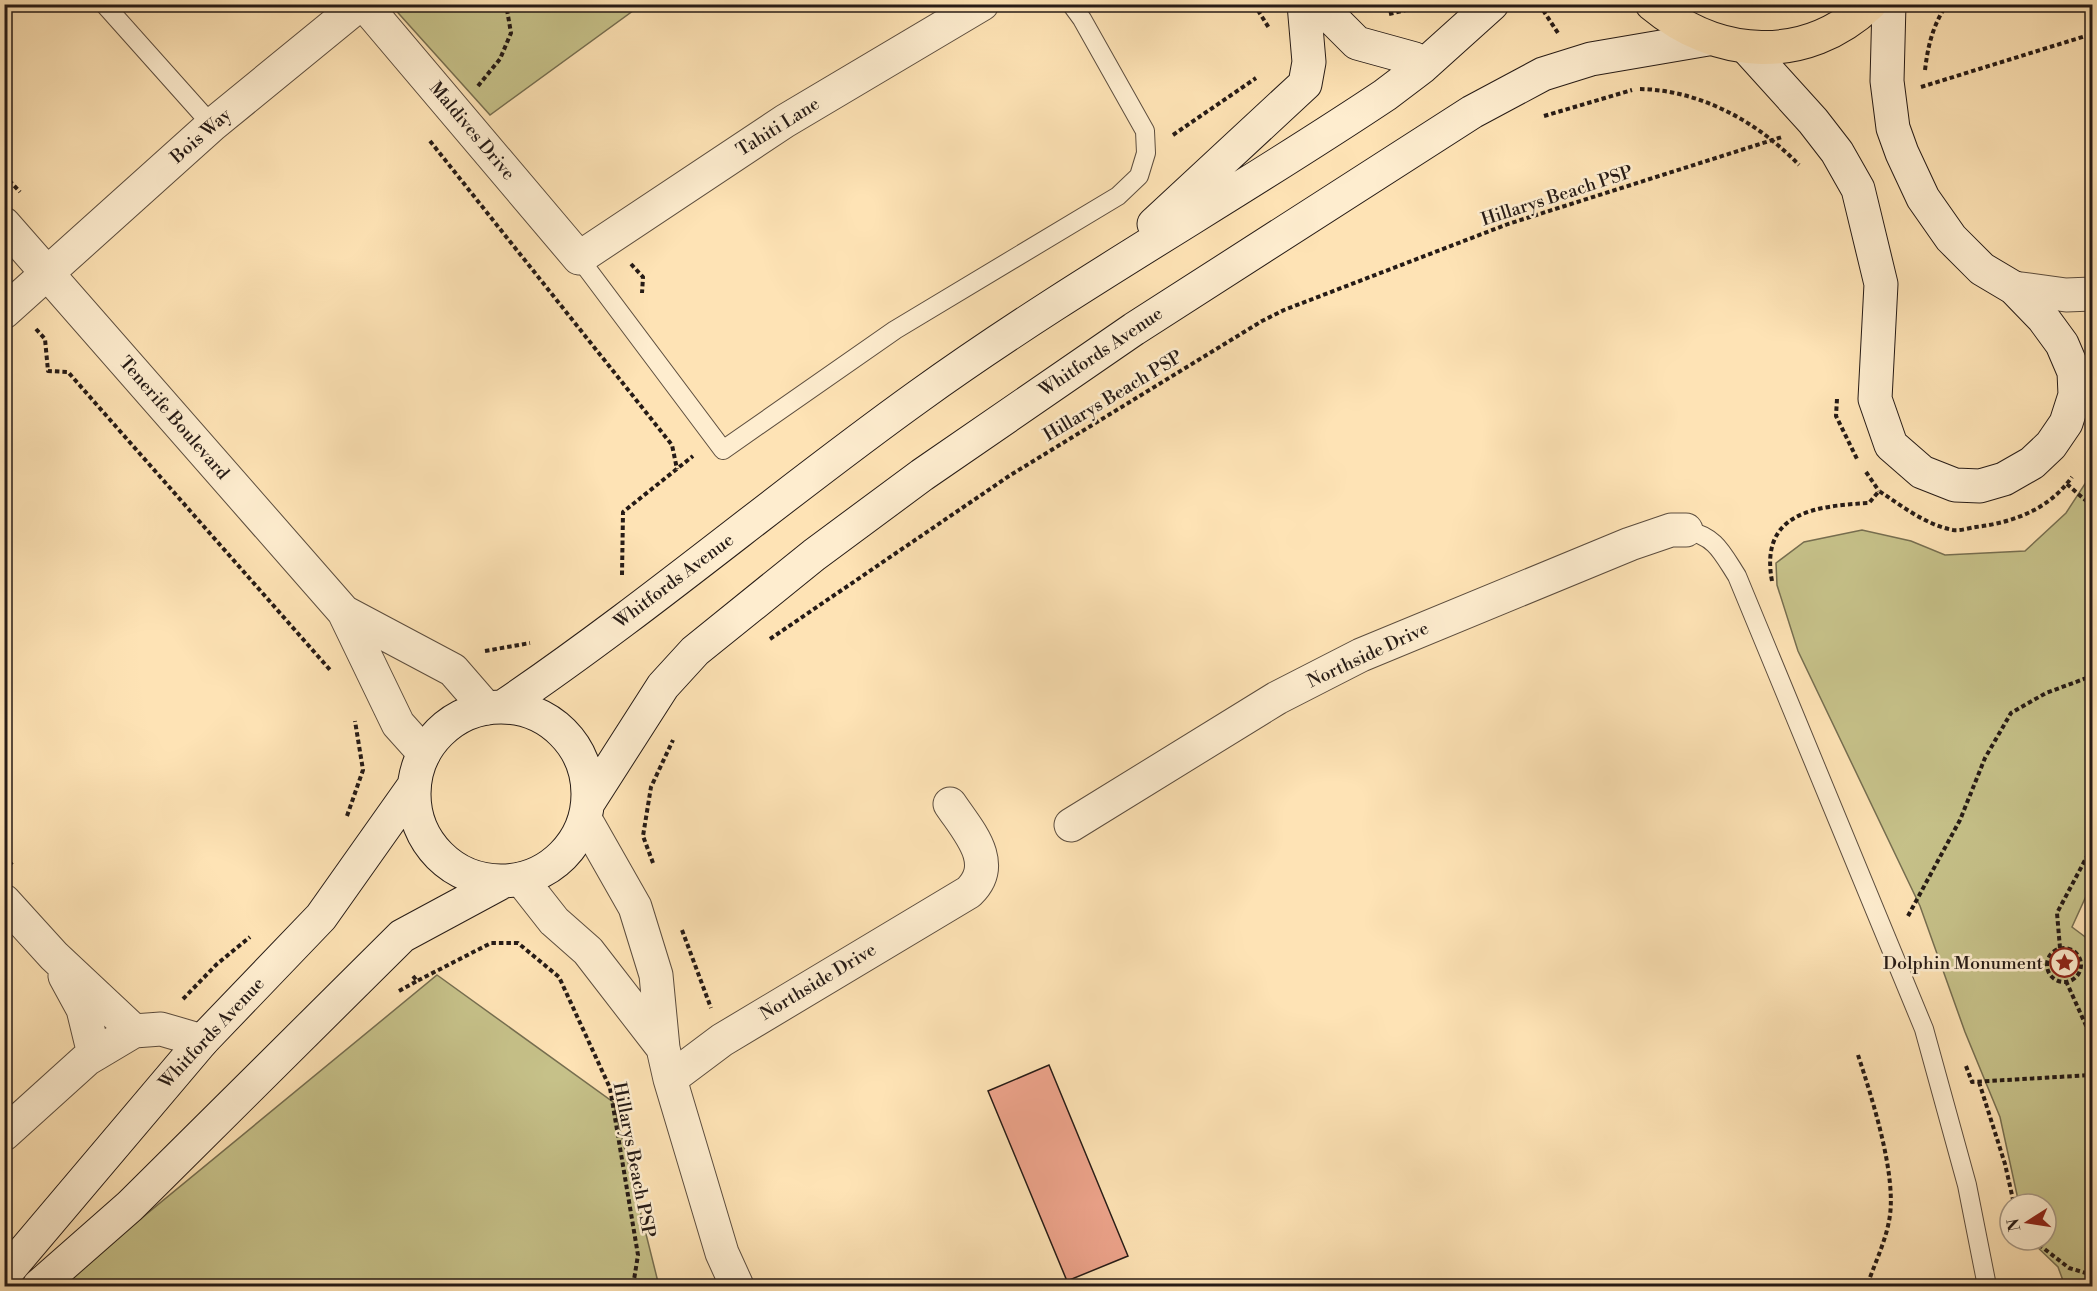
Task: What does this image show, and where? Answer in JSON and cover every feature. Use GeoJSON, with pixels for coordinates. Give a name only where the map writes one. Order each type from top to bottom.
{"type":"FeatureCollection","features":[{"type":"Feature","properties":{"kind":"main road","name":"Bois Way"},"geometry":{"type":"LineString","coordinates":[[9,308],[212,125],[362,4]]}},
{"type":"Feature","properties":{"kind":"main road","name":"Maldives Drive"},"geometry":{"type":"LineString","coordinates":[[362,4],[579,258]]}},
{"type":"Feature","properties":{"kind":"main road","name":"Tahiti Lane"},"geometry":{"type":"LineString","coordinates":[[579,258],[785,121],[982,4]]}},
{"type":"Feature","properties":{"kind":"main road"},"geometry":{"type":"LineString","coordinates":[[1099,274],[1305,84],[1309,62],[1304,4]]}},
{"type":"Feature","properties":{"kind":"main road"},"geometry":{"type":"LineString","coordinates":[[1318,4],[1357,43],[1415,59],[1422,67]]}},
{"type":"Feature","properties":{"kind":"main road","name":"Whitfords Avenue"},"geometry":{"type":"LineString","coordinates":[[495,707],[566,664],[920,395],[1099,274],[1332,131],[1422,67],[1492,4]]}},
{"type":"Feature","properties":{"kind":"main road"},"geometry":{"type":"LineString","coordinates":[[1652,4],[1673,22],[1708,39],[1747,48],[1801,44],[1850,22],[1870,4]]}},
{"type":"Feature","properties":{"kind":"main road"},"geometry":{"type":"LineString","coordinates":[[1890,4],[1887,95],[1893,128],[1902,153],[1923,198],[1950,238],[1982,268],[2014,288],[2043,318],[2062,344],[2074,372],[2075,395],[2066,423]]}},
{"type":"Feature","properties":{"kind":"main road","name":"Whitfords Avenue"},"geometry":{"type":"LineString","coordinates":[[586,811],[663,686],[695,651],[796,569],[922,475],[1134,329],[1472,112],[1543,74],[1591,59],[1708,39]]}},
{"type":"Feature","properties":{"kind":"main road"},"geometry":{"type":"LineString","coordinates":[[1747,48],[1813,121],[1837,152],[1858,189],[1881,284],[1875,399],[1892,445],[1922,472],[1955,484],[1980,486],[2004,479],[2032,463],[2051,445],[2092,385]]}},
{"type":"Feature","properties":{"kind":"main road","name":"Tenerife Boulevard"},"geometry":{"type":"LineString","coordinates":[[4,224],[344,612],[398,724],[424,753]]}},
{"type":"Feature","properties":{"kind":"main road"},"geometry":{"type":"LineString","coordinates":[[2014,288],[2066,295],[2092,294]]}},
{"type":"Feature","properties":{"kind":"main road","name":"Northside Drive"},"geometry":{"type":"LineString","coordinates":[[1071,825],[1277,698],[1361,655],[1630,544],[1671,530],[1686,530]]}},
{"type":"Feature","properties":{"kind":"main road","name":"Tenerife Boulevard"},"geometry":{"type":"LineString","coordinates":[[344,612],[453,670],[495,707]]}},
{"type":"Feature","properties":{"kind":"main road"},"geometry":{"type":"LineString","coordinates":[[39,1287],[130,1206],[402,936],[513,880],[550,867],[571,846],[586,811],[586,774],[576,748],[557,726],[533,712],[495,707],[461,716],[440,732],[424,753],[413,787],[419,822],[432,847],[452,866],[477,878],[513,880],[588,951],[666,1063]]}},
{"type":"Feature","properties":{"kind":"main road","name":"Whitfords Avenue"},"geometry":{"type":"LineString","coordinates":[[4,1275],[202,1041],[321,917],[413,787]]}},
{"type":"Feature","properties":{"kind":"main road","name":"Northside Drive"},"geometry":{"type":"LineString","coordinates":[[666,1063],[722,1040],[969,892],[980,882],[982,868],[979,848],[950,804]]}},
{"type":"Feature","properties":{"kind":"main road"},"geometry":{"type":"LineString","coordinates":[[586,811],[635,907],[656,975],[666,1063],[722,1253],[737,1287]]}},
{"type":"Feature","properties":{"kind":"main road"},"geometry":{"type":"LineString","coordinates":[[4,901],[54,956],[147,1030],[202,1041]]}},
{"type":"Feature","properties":{"kind":"main road"},"geometry":{"type":"LineString","coordinates":[[54,956],[82,1009],[94,1054]]}},
{"type":"Feature","properties":{"kind":"main road"},"geometry":{"type":"LineString","coordinates":[[4,1134],[94,1054],[147,1030]]}},
{"type":"Feature","properties":{"kind":"lane"},"geometry":{"type":"LineString","coordinates":[[104,4],[212,125]]}},
{"type":"Feature","properties":{"kind":"lane"},"geometry":{"type":"LineString","coordinates":[[579,258],[723,450],[894,330],[1118,196],[1139,176],[1146,153],[1145,131],[1082,19],[1071,4]]}},
{"type":"Feature","properties":{"kind":"lane"},"geometry":{"type":"LineString","coordinates":[[1686,530],[1701,534],[1716,544],[1737,576],[1924,1029],[1967,1185],[1987,1287]]}},
{"type":"Feature","properties":{"kind":"path"},"geometry":{"type":"LineString","coordinates":[[506,4],[511,33],[500,59],[472,94],[426,137],[672,445],[677,470]]}},
{"type":"Feature","properties":{"kind":"path"},"geometry":{"type":"LineString","coordinates":[[1947,4],[1935,22],[1927,50],[1924,86],[2092,34]]}},
{"type":"Feature","properties":{"kind":"path"},"geometry":{"type":"LineString","coordinates":[[1588,103],[1638,89],[1664,89],[1712,103],[1776,140],[1804,170]]}},
{"type":"Feature","properties":{"kind":"path","name":"Hillarys Beach PSP"},"geometry":{"type":"LineString","coordinates":[[762,644],[1009,476],[1262,321],[1508,224],[1776,140]]}},
{"type":"Feature","properties":{"kind":"path"},"geometry":{"type":"LineString","coordinates":[[9,308],[45,339],[48,371],[68,372],[335,675]]}},
{"type":"Feature","properties":{"kind":"path"},"geometry":{"type":"LineString","coordinates":[[1838,396],[1836,416],[1854,456],[1879,491]]}},
{"type":"Feature","properties":{"kind":"path"},"geometry":{"type":"LineString","coordinates":[[2067,484],[2092,506]]}},
{"type":"Feature","properties":{"kind":"path"},"geometry":{"type":"LineString","coordinates":[[1906,919],[1960,820],[1985,758],[2011,713],[2046,693],[2092,676]]}},
{"type":"Feature","properties":{"kind":"path"},"geometry":{"type":"LineString","coordinates":[[345,824],[363,770],[354,715]]}},
{"type":"Feature","properties":{"kind":"path"},"geometry":{"type":"LineString","coordinates":[[656,869],[643,836],[651,787],[677,733]]}},
{"type":"Feature","properties":{"kind":"path"},"geometry":{"type":"LineString","coordinates":[[2060,948],[2057,913],[2092,847]]}},
{"type":"Feature","properties":{"kind":"path"},"geometry":{"type":"LineString","coordinates":[[678,921],[708,997]]}},
{"type":"Feature","properties":{"kind":"path"},"geometry":{"type":"LineString","coordinates":[[147,1030],[175,1007],[217,964],[253,934]]}},
{"type":"Feature","properties":{"kind":"path"},"geometry":{"type":"LineString","coordinates":[[2060,948],[2075,952],[2080,962],[2076,977],[2066,981],[2053,978],[2047,969],[2051,954],[2060,948]]}},
{"type":"Feature","properties":{"kind":"path","name":"Hillarys Beach PSP"},"geometry":{"type":"LineString","coordinates":[[559,977],[610,1088],[638,1255],[633,1287]]}},
{"type":"Feature","properties":{"kind":"path"},"geometry":{"type":"LineString","coordinates":[[2066,981],[2088,1030],[2092,1054]]}},
{"type":"Feature","properties":{"kind":"path"},"geometry":{"type":"LineString","coordinates":[[1858,1055],[1868,1087],[1892,1191],[1889,1221],[1867,1287]]}},
{"type":"Feature","properties":{"kind":"path"},"geometry":{"type":"LineString","coordinates":[[1964,1062],[1972,1082],[2092,1075]]}},
{"type":"Feature","properties":{"kind":"path"},"geometry":{"type":"LineString","coordinates":[[1979,1082],[2006,1164],[2012,1192]]}},
{"type":"Feature","properties":{"kind":"path"},"geometry":{"type":"LineString","coordinates":[[2048,1252],[2069,1269],[2086,1273],[2092,1269]]}},
{"type":"Feature","properties":{"kind":"shaded area"},"geometry":{"type":"Polygon","coordinates":[[[391,5],[641,5],[490,115],[391,5]]]}},
{"type":"Feature","properties":{"kind":"shaded area"},"geometry":{"type":"Polygon","coordinates":[[[2092,473],[2092,883],[2072,927],[2092,942],[2092,1266],[2082,1286],[2065,1286],[2058,1267],[2042,1252],[2058,1252],[2058,1192],[2016,1192],[2000,1117],[1965,1032],[1920,906],[1798,651],[1777,585],[1776,563],[1804,542],[1862,530],[1911,541],[1945,555],[2025,551],[2066,513],[2092,473]]]}},
{"type":"Feature","properties":{"kind":"shaded area"},"geometry":{"type":"Polygon","coordinates":[[[437,975],[613,1102],[659,1286],[59,1286],[437,975]]]}},
{"type":"Feature","properties":{"kind":"building"},"geometry":{"type":"Polygon","coordinates":[[[1049,1065],[1128,1256],[1067,1281],[988,1091],[1049,1065]]]}},
{"type":"Feature","properties":{"kind":"place","name":"Dolphin Monument"},"geometry":{"type":"Point","coordinates":[2064,963]}}]}
